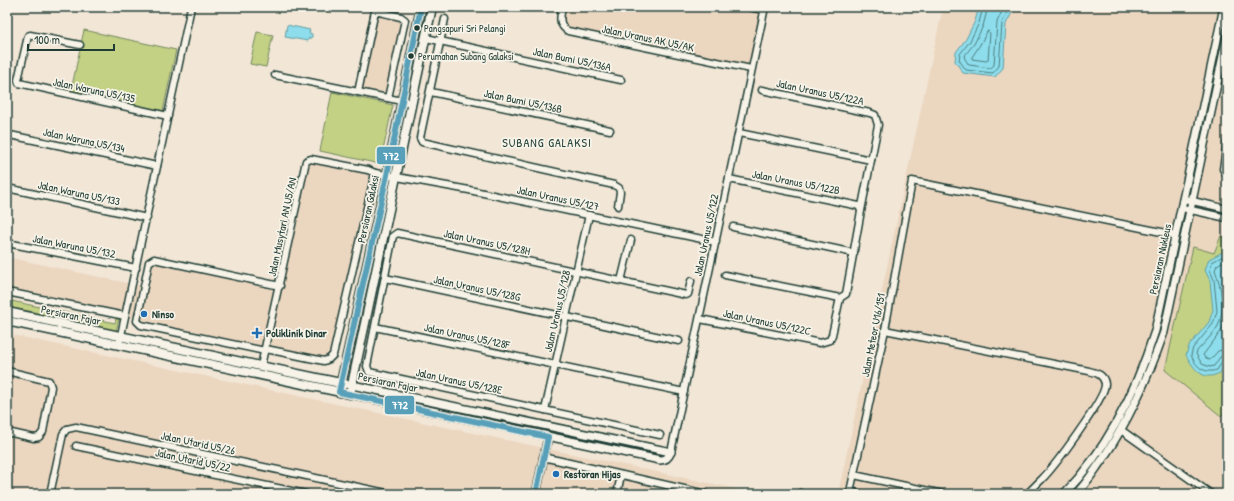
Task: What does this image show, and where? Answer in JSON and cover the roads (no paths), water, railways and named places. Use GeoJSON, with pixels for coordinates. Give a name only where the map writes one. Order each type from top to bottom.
{"type":"FeatureCollection","features":[{"type":"Feature","properties":{"kind":"main road","name":"Persiaran Galaksi"},"geometry":{"type":"LineString","coordinates":[[340,392],[387,175],[421,7]]}},
{"type":"Feature","properties":{"kind":"main road","name":"Persiaran Galaksi"},"geometry":{"type":"LineString","coordinates":[[350,394],[432,7]]}},
{"type":"Feature","properties":{"kind":"main road","name":"Persiaran Fajar"},"geometry":{"type":"LineString","coordinates":[[7,312],[352,385]]}},
{"type":"Feature","properties":{"kind":"main road","name":"Persiaran Fajar"},"geometry":{"type":"LineString","coordinates":[[7,322],[350,394]]}},
{"type":"Feature","properties":{"kind":"street"},"geometry":{"type":"LineString","coordinates":[[119,346],[158,166],[190,7]]}},
{"type":"Feature","properties":{"kind":"street","name":"Jalan Uranus AK U5/AK"},"geometry":{"type":"LineString","coordinates":[[562,7],[560,20],[561,25],[568,31],[752,69]]}},
{"type":"Feature","properties":{"kind":"street"},"geometry":{"type":"LineString","coordinates":[[749,7],[765,9]]}},
{"type":"Feature","properties":{"kind":"street","name":"Persiaran Nukleus"},"geometry":{"type":"LineString","coordinates":[[1188,200],[1224,7]]}},
{"type":"Feature","properties":{"kind":"street","name":"Jalan Uranus U5/122"},"geometry":{"type":"LineString","coordinates":[[671,452],[765,9]]}},
{"type":"Feature","properties":{"kind":"street"},"geometry":{"type":"LineString","coordinates":[[358,92],[375,11],[402,17],[405,20],[388,98]]}},
{"type":"Feature","properties":{"kind":"street"},"geometry":{"type":"LineString","coordinates":[[445,18],[431,92],[420,138],[422,142],[614,185],[619,188],[620,192],[618,206]]}},
{"type":"Feature","properties":{"kind":"street","name":"Jalan Waruna U5/135"},"geometry":{"type":"LineString","coordinates":[[80,45],[30,35],[28,36],[18,80],[22,84],[168,116]]}},
{"type":"Feature","properties":{"kind":"street","name":"Persiaran Nukleus"},"geometry":{"type":"LineString","coordinates":[[1076,494],[1097,468],[1121,430],[1153,364],[1164,332],[1186,209],[1227,37]]}},
{"type":"Feature","properties":{"kind":"street","name":"Jalan Bumi U5/136A"},"geometry":{"type":"LineString","coordinates":[[426,38],[621,80]]}},
{"type":"Feature","properties":{"kind":"street"},"geometry":{"type":"LineString","coordinates":[[275,75],[412,103]]}},
{"type":"Feature","properties":{"kind":"street","name":"Jalan Uranus U5/122A"},"geometry":{"type":"LineString","coordinates":[[762,90],[870,112],[875,115],[878,125],[872,160],[860,209],[854,253],[846,294],[840,298],[830,340]]}},
{"type":"Feature","properties":{"kind":"street","name":"Jalan Bumi U5/136B"},"geometry":{"type":"LineString","coordinates":[[431,92],[610,130]]}},
{"type":"Feature","properties":{"kind":"street"},"geometry":{"type":"LineString","coordinates":[[738,133],[872,160]]}},
{"type":"Feature","properties":{"kind":"street","name":"Jalan Waruna U5/134"},"geometry":{"type":"LineString","coordinates":[[7,136],[10,135],[158,166]]}},
{"type":"Feature","properties":{"kind":"street"},"geometry":{"type":"LineString","coordinates":[[1227,143],[1223,162],[1223,169],[1227,176]]}},
{"type":"Feature","properties":{"kind":"street","name":"Jalan Musytari AN U5/AN"},"geometry":{"type":"LineString","coordinates":[[261,366],[280,286],[306,161],[311,159],[368,170],[375,173]]}},
{"type":"Feature","properties":{"kind":"street"},"geometry":{"type":"LineString","coordinates":[[280,286],[154,259],[149,262],[137,320],[141,325],[324,361],[329,359],[334,355],[375,173]]}},
{"type":"Feature","properties":{"kind":"street","name":"Jalan Uranus U5/127"},"geometry":{"type":"LineString","coordinates":[[375,173],[469,190],[716,242]]}},
{"type":"Feature","properties":{"kind":"street","name":"Jalan Uranus U5/122B"},"geometry":{"type":"LineString","coordinates":[[729,179],[860,209]]}},
{"type":"Feature","properties":{"kind":"street","name":"Jalan Meteor U16/151"},"geometry":{"type":"LineString","coordinates":[[850,492],[885,330],[912,181],[1176,235]]}},
{"type":"Feature","properties":{"kind":"street","name":"Jalan Waruna U5/133"},"geometry":{"type":"LineString","coordinates":[[7,188],[147,218]]}},
{"type":"Feature","properties":{"kind":"street"},"geometry":{"type":"LineString","coordinates":[[1188,200],[1227,209]]}},
{"type":"Feature","properties":{"kind":"street"},"geometry":{"type":"LineString","coordinates":[[1186,209],[1227,218]]}},
{"type":"Feature","properties":{"kind":"street","name":"Persiaran Nukleus"},"geometry":{"type":"LineString","coordinates":[[1064,494],[1072,486],[1106,440],[1134,387],[1146,360],[1155,331],[1176,235],[1186,209]]}},
{"type":"Feature","properties":{"kind":"street","name":"Jalan Uranus U5/128"},"geometry":{"type":"LineString","coordinates":[[545,410],[589,215]]}},
{"type":"Feature","properties":{"kind":"street"},"geometry":{"type":"LineString","coordinates":[[733,227],[854,253]]}},
{"type":"Feature","properties":{"kind":"street","name":"Jalan Uranus U5/128H"},"geometry":{"type":"LineString","coordinates":[[385,278],[395,234],[397,233],[686,296],[688,294],[691,281]]}},
{"type":"Feature","properties":{"kind":"street"},"geometry":{"type":"LineString","coordinates":[[621,281],[631,240]]}},
{"type":"Feature","properties":{"kind":"street","name":"Jalan Waruna U5/132"},"geometry":{"type":"LineString","coordinates":[[7,242],[136,268]]}},
{"type":"Feature","properties":{"kind":"street"},"geometry":{"type":"LineString","coordinates":[[725,275],[840,298]]}},
{"type":"Feature","properties":{"kind":"street"},"geometry":{"type":"LineString","coordinates":[[375,327],[385,278]]}},
{"type":"Feature","properties":{"kind":"street","name":"Jalan Uranus U5/128G"},"geometry":{"type":"LineString","coordinates":[[385,278],[679,340]]}},
{"type":"Feature","properties":{"kind":"street"},"geometry":{"type":"LineString","coordinates":[[7,292],[125,316]]}},
{"type":"Feature","properties":{"kind":"street","name":"Jalan Uranus U5/122C"},"geometry":{"type":"LineString","coordinates":[[700,318],[820,343],[830,340]]}},
{"type":"Feature","properties":{"kind":"street","name":"Jalan Uranus U5/128F"},"geometry":{"type":"LineString","coordinates":[[375,327],[684,392]]}},
{"type":"Feature","properties":{"kind":"street","name":"Jalan Uranus U5/128E"},"geometry":{"type":"LineString","coordinates":[[375,327],[367,366],[369,372],[660,435]]}},
{"type":"Feature","properties":{"kind":"street"},"geometry":{"type":"LineString","coordinates":[[885,330],[1089,371],[1100,375],[1103,379],[1105,387],[1098,401],[1070,444],[1043,478],[1027,494]]}},
{"type":"Feature","properties":{"kind":"street"},"geometry":{"type":"LineString","coordinates":[[7,371],[49,381],[52,387],[43,432],[40,437],[34,438],[7,432]]}},
{"type":"Feature","properties":{"kind":"street","name":"Persiaran Fajar"},"geometry":{"type":"LineString","coordinates":[[350,394],[660,460],[665,460],[671,452],[352,385]]}},
{"type":"Feature","properties":{"kind":"street"},"geometry":{"type":"LineString","coordinates":[[485,413],[539,428],[544,431],[548,437]]}},
{"type":"Feature","properties":{"kind":"street","name":"Jalan Utarid U5/26"},"geometry":{"type":"LineString","coordinates":[[50,494],[63,434],[68,429],[76,427],[391,494]]}},
{"type":"Feature","properties":{"kind":"street"},"geometry":{"type":"LineString","coordinates":[[1121,430],[1211,494]]}},
{"type":"Feature","properties":{"kind":"street"},"geometry":{"type":"LineString","coordinates":[[536,494],[543,457],[550,433],[554,432],[612,440]]}},
{"type":"Feature","properties":{"kind":"street","name":"Jalan Utarid U5/22"},"geometry":{"type":"LineString","coordinates":[[76,446],[306,494]]}},
{"type":"Feature","properties":{"kind":"street"},"geometry":{"type":"LineString","coordinates":[[207,473],[211,456]]}},
{"type":"Feature","properties":{"kind":"street"},"geometry":{"type":"LineString","coordinates":[[543,457],[701,494]]}},
{"type":"Feature","properties":{"kind":"street"},"geometry":{"type":"LineString","coordinates":[[617,494],[621,475]]}},
{"type":"Feature","properties":{"kind":"street"},"geometry":{"type":"LineString","coordinates":[[854,475],[943,494]]}},
{"type":"Feature","properties":{"kind":"street"},"geometry":{"type":"LineString","coordinates":[[850,492],[859,494]]}},
{"type":"Feature","properties":{"kind":"water"},"geometry":{"type":"Polygon","coordinates":[[[979,7],[1015,7],[1006,24],[1003,68],[995,77],[963,73],[955,61],[956,52],[966,39],[975,21],[979,7]]]}},
{"type":"Feature","properties":{"kind":"water"},"geometry":{"type":"Polygon","coordinates":[[[287,25],[310,30],[309,33],[312,34],[312,37],[308,39],[308,41],[285,37],[287,25]]]}},
{"type":"Feature","properties":{"kind":"water"},"geometry":{"type":"Polygon","coordinates":[[[1227,250],[1227,360],[1220,373],[1212,376],[1206,376],[1196,369],[1186,355],[1189,346],[1209,322],[1213,310],[1210,281],[1205,270],[1209,259],[1227,250]]]}},
{"type":"Feature","properties":{"kind":"place","name":"Pangsapuri Sri Pelangi"},"geometry":{"type":"Point","coordinates":[417,28]}},
{"type":"Feature","properties":{"kind":"place","name":"Perumahan Subang Galaksi"},"geometry":{"type":"Point","coordinates":[411,56]}},
{"type":"Feature","properties":{"kind":"place","name":"Ninso"},"geometry":{"type":"Point","coordinates":[144,314]}},
{"type":"Feature","properties":{"kind":"place","name":"Poliklinik Dinar"},"geometry":{"type":"Point","coordinates":[257,333]}},
{"type":"Feature","properties":{"kind":"place","name":"Restoran Hijas"},"geometry":{"type":"Point","coordinates":[556,474]}},
{"type":"Feature","properties":{"kind":"district","name":"SUBANG GALAKSI"},"geometry":{"type":"Point","coordinates":[547,142]}}]}
